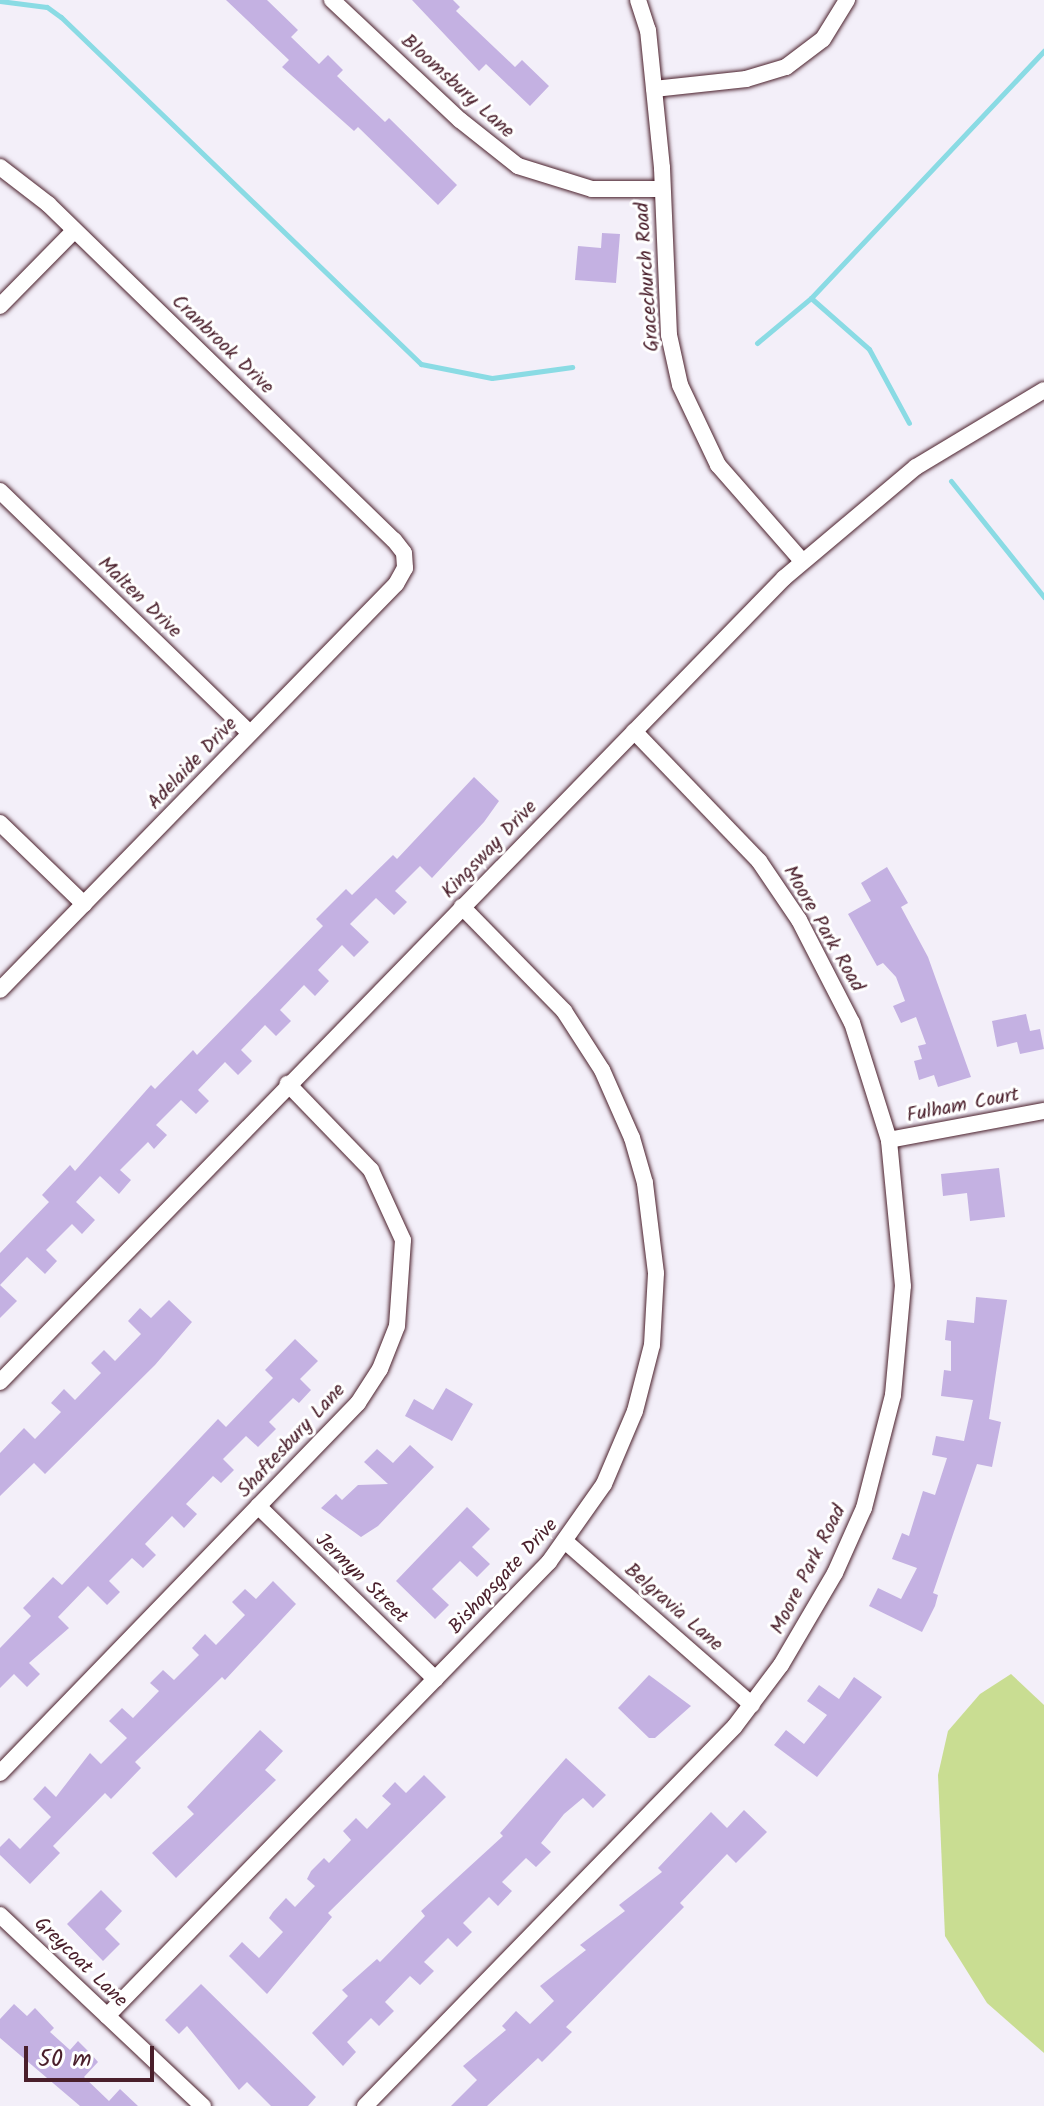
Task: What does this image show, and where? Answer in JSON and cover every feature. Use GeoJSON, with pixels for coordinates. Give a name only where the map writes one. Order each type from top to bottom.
{"type":"FeatureCollection","features":[{"type":"Feature","properties":{"kind":"street","name":"Bloomsbury Lane"},"geometry":{"type":"LineString","coordinates":[[332,0],[460,120],[518,166],[592,189],[662,189]]}},
{"type":"Feature","properties":{"kind":"street","name":"Gracechurch Road"},"geometry":{"type":"LineString","coordinates":[[638,0],[648,30],[662,189],[669,335],[680,385],[718,465],[802,561]]}},
{"type":"Feature","properties":{"kind":"street"},"geometry":{"type":"LineString","coordinates":[[654,89],[746,79],[786,67],[823,39],[847,0]]}},
{"type":"Feature","properties":{"kind":"street","name":"Cranbrook Drive"},"geometry":{"type":"LineString","coordinates":[[0,167],[33,190],[394,540],[405,561]]}},
{"type":"Feature","properties":{"kind":"street"},"geometry":{"type":"LineString","coordinates":[[0,306],[74,231]]}},
{"type":"Feature","properties":{"kind":"street","name":"Kingsway Drive"},"geometry":{"type":"LineString","coordinates":[[0,1382],[802,561],[916,467],[1044,390]]}},
{"type":"Feature","properties":{"kind":"street","name":"Malten Drive"},"geometry":{"type":"LineString","coordinates":[[0,491],[250,733]]}},
{"type":"Feature","properties":{"kind":"street","name":"Adelaide Drive"},"geometry":{"type":"LineString","coordinates":[[0,990],[396,584],[405,561]]}},
{"type":"Feature","properties":{"kind":"street","name":"Moore Park Road"},"geometry":{"type":"LineString","coordinates":[[365,2106],[752,1705],[835,1573],[864,1508],[886,1429],[903,1286],[889,1140],[852,1023],[792,907],[722,817],[634,731]]}},
{"type":"Feature","properties":{"kind":"street"},"geometry":{"type":"LineString","coordinates":[[0,823],[84,904]]}},
{"type":"Feature","properties":{"kind":"street","name":"Bishopsgate Drive"},"geometry":{"type":"LineString","coordinates":[[107,2016],[566,1542],[619,1454],[647,1367],[656,1273],[651,1216],[632,1138],[590,1050],[549,994],[462,907]]}},
{"type":"Feature","properties":{"kind":"street","name":"Shaftesbury Lane"},"geometry":{"type":"LineString","coordinates":[[0,1773],[358,1403],[391,1340],[404,1289],[403,1240],[384,1194],[357,1152],[288,1084]]}},
{"type":"Feature","properties":{"kind":"street","name":"Fulham Court"},"geometry":{"type":"LineString","coordinates":[[889,1140],[1044,1111]]}},
{"type":"Feature","properties":{"kind":"street","name":"Jermyn Street"},"geometry":{"type":"LineString","coordinates":[[258,1506],[435,1679]]}},
{"type":"Feature","properties":{"kind":"street","name":"Belgravia Lane"},"geometry":{"type":"LineString","coordinates":[[566,1542],[752,1705]]}},
{"type":"Feature","properties":{"kind":"street","name":"Greycoat Lane"},"geometry":{"type":"LineString","coordinates":[[0,1915],[203,2106]]}},
{"type":"Feature","properties":{"kind":"green space"},"geometry":{"type":"Polygon","coordinates":[[[1011,1674],[1044,1705],[1044,2053],[987,2003],[945,1936],[938,1775],[948,1731],[980,1694],[1011,1674]]]}},
{"type":"Feature","properties":{"kind":"building"},"geometry":{"type":"Polygon","coordinates":[[[226,0],[267,0],[298,30],[291,37],[319,64],[328,55],[343,70],[337,76],[385,122],[389,118],[457,185],[438,205],[358,127],[354,131],[282,67],[289,60],[226,0]]]}},
{"type":"Feature","properties":{"kind":"building"},"geometry":{"type":"Polygon","coordinates":[[[412,0],[453,0],[460,7],[456,11],[515,67],[522,60],[549,86],[530,106],[486,64],[479,71],[412,0]]]}},
{"type":"Feature","properties":{"kind":"building"},"geometry":{"type":"Polygon","coordinates":[[[602,233],[620,234],[616,283],[575,280],[578,246],[601,248],[602,233]]]}},
{"type":"Feature","properties":{"kind":"building"},"geometry":{"type":"Polygon","coordinates":[[[474,777],[499,801],[484,822],[432,878],[420,866],[395,891],[407,902],[394,915],[376,898],[350,924],[369,942],[354,957],[342,945],[318,970],[329,981],[315,996],[304,985],[280,1010],[291,1021],[276,1036],[265,1025],[241,1050],[252,1061],[238,1075],[225,1062],[198,1090],[209,1101],[196,1114],[181,1100],[156,1125],[167,1135],[154,1149],[148,1142],[120,1170],[131,1180],[119,1194],[100,1176],[76,1202],[95,1220],[82,1234],[72,1224],[46,1250],[57,1261],[45,1274],[27,1257],[0,1285],[0,1253],[49,1202],[42,1195],[70,1165],[75,1171],[151,1085],[155,1089],[193,1050],[197,1055],[323,926],[316,919],[346,889],[352,895],[393,855],[397,859],[474,777]]]}},
{"type":"Feature","properties":{"kind":"building"},"geometry":{"type":"Polygon","coordinates":[[[887,867],[908,903],[901,907],[928,957],[971,1077],[938,1087],[934,1075],[919,1080],[914,1061],[922,1059],[918,1046],[926,1044],[916,1017],[901,1023],[893,1006],[905,1001],[896,977],[883,963],[877,966],[848,914],[871,901],[861,883],[887,867]]]}},
{"type":"Feature","properties":{"kind":"building"},"geometry":{"type":"Polygon","coordinates":[[[1026,1014],[1030,1031],[1040,1029],[1044,1049],[1020,1054],[1017,1042],[997,1047],[992,1021],[1026,1014]]]}},
{"type":"Feature","properties":{"kind":"building"},"geometry":{"type":"Polygon","coordinates":[[[999,1168],[1005,1217],[970,1221],[967,1193],[943,1196],[941,1174],[999,1168]]]}},
{"type":"Feature","properties":{"kind":"building"},"geometry":{"type":"Polygon","coordinates":[[[0,1285],[17,1301],[0,1318],[0,1285]]]}},
{"type":"Feature","properties":{"kind":"building"},"geometry":{"type":"Polygon","coordinates":[[[976,1297],[1007,1300],[989,1419],[1001,1422],[992,1467],[977,1464],[933,1593],[938,1595],[935,1606],[922,1632],[869,1606],[878,1588],[901,1599],[917,1568],[892,1559],[902,1533],[909,1536],[923,1491],[935,1495],[947,1458],[932,1455],[936,1436],[964,1441],[973,1400],[941,1396],[944,1370],[951,1371],[951,1341],[945,1340],[947,1320],[974,1323],[976,1297]]]}},
{"type":"Feature","properties":{"kind":"building"},"geometry":{"type":"Polygon","coordinates":[[[169,1300],[192,1322],[155,1365],[45,1474],[34,1463],[0,1496],[0,1453],[24,1428],[35,1439],[61,1412],[51,1403],[64,1389],[75,1400],[101,1373],[91,1363],[104,1350],[115,1361],[141,1334],[128,1321],[140,1308],[151,1318],[169,1300]]]}},
{"type":"Feature","properties":{"kind":"building"},"geometry":{"type":"Polygon","coordinates":[[[295,1339],[318,1361],[300,1379],[311,1390],[299,1403],[293,1398],[269,1422],[276,1429],[258,1447],[246,1436],[223,1459],[234,1470],[221,1483],[213,1476],[186,1504],[197,1514],[184,1528],[172,1516],[145,1544],[156,1555],[143,1568],[132,1558],[109,1581],[120,1592],[107,1605],[88,1586],[58,1617],[69,1628],[29,1663],[40,1674],[27,1687],[14,1674],[0,1688],[0,1648],[31,1616],[23,1608],[53,1577],[62,1585],[218,1419],[226,1427],[273,1378],[265,1370],[295,1339]]]}},
{"type":"Feature","properties":{"kind":"building"},"geometry":{"type":"Polygon","coordinates":[[[446,1388],[473,1404],[452,1441],[405,1416],[414,1399],[433,1410],[446,1388]]]}},
{"type":"Feature","properties":{"kind":"building"},"geometry":{"type":"Polygon","coordinates":[[[410,1445],[434,1467],[378,1526],[361,1537],[321,1508],[336,1494],[342,1500],[358,1485],[388,1484],[364,1462],[377,1449],[393,1463],[410,1445]]]}},
{"type":"Feature","properties":{"kind":"building"},"geometry":{"type":"Polygon","coordinates":[[[467,1507],[490,1529],[472,1547],[490,1564],[477,1577],[460,1561],[432,1589],[449,1605],[435,1619],[396,1581],[467,1507]]]}},
{"type":"Feature","properties":{"kind":"building"},"geometry":{"type":"Polygon","coordinates":[[[273,1581],[296,1604],[225,1680],[222,1677],[135,1762],[141,1768],[111,1799],[105,1793],[53,1846],[60,1853],[30,1884],[0,1855],[0,1847],[9,1838],[20,1849],[51,1817],[33,1799],[45,1786],[56,1797],[90,1753],[101,1764],[127,1738],[109,1721],[122,1708],[133,1718],[159,1691],[150,1683],[163,1670],[174,1680],[199,1655],[192,1648],[205,1634],[216,1645],[245,1615],[232,1602],[245,1589],[256,1599],[273,1581]]]}},
{"type":"Feature","properties":{"kind":"building"},"geometry":{"type":"Polygon","coordinates":[[[649,1675],[691,1706],[655,1738],[649,1738],[618,1708],[649,1675]]]}},
{"type":"Feature","properties":{"kind":"building"},"geometry":{"type":"Polygon","coordinates":[[[854,1677],[882,1697],[817,1777],[774,1745],[786,1730],[804,1744],[827,1715],[807,1701],[819,1685],[839,1699],[854,1677]]]}},
{"type":"Feature","properties":{"kind":"building"},"geometry":{"type":"Polygon","coordinates":[[[260,1730],[283,1751],[265,1770],[276,1780],[176,1878],[152,1853],[194,1814],[187,1807],[260,1730]]]}},
{"type":"Feature","properties":{"kind":"building"},"geometry":{"type":"Polygon","coordinates":[[[566,1758],[606,1795],[593,1808],[583,1798],[564,1814],[541,1843],[551,1852],[536,1867],[526,1858],[502,1882],[512,1891],[498,1906],[489,1897],[463,1923],[472,1932],[457,1947],[448,1938],[424,1962],[434,1971],[420,1985],[410,1976],[385,2002],[394,2011],[379,2026],[371,2018],[347,2042],[356,2052],[343,2066],[312,2033],[348,1996],[342,1990],[377,1959],[380,1962],[425,1916],[421,1911],[503,1836],[500,1833],[566,1758]]]}},
{"type":"Feature","properties":{"kind":"building"},"geometry":{"type":"Polygon","coordinates":[[[424,1775],[446,1797],[328,1913],[332,1917],[267,1994],[229,1956],[242,1942],[259,1958],[283,1932],[269,1918],[286,1898],[295,1907],[315,1886],[307,1879],[311,1871],[324,1858],[329,1863],[351,1840],[343,1831],[356,1818],[367,1829],[391,1804],[382,1796],[395,1782],[406,1793],[424,1775]]]}},
{"type":"Feature","properties":{"kind":"building"},"geometry":{"type":"Polygon","coordinates":[[[744,1810],[767,1832],[736,1863],[727,1854],[680,1903],[684,1907],[566,2027],[572,2032],[542,2062],[538,2058],[487,2106],[451,2106],[477,2080],[463,2066],[506,2030],[502,2026],[516,2011],[530,2024],[554,2001],[540,1986],[586,1950],[580,1945],[625,1911],[619,1905],[662,1872],[658,1868],[711,1812],[727,1828],[744,1810]]]}},
{"type":"Feature","properties":{"kind":"building"},"geometry":{"type":"Polygon","coordinates":[[[101,1890],[122,1911],[105,1929],[120,1944],[103,1961],[67,1924],[101,1890]]]}},
{"type":"Feature","properties":{"kind":"building"},"geometry":{"type":"Polygon","coordinates":[[[201,1984],[316,2097],[308,2106],[271,2106],[247,2082],[239,2090],[187,2026],[179,2034],[165,2020],[201,1984]]]}},
{"type":"Feature","properties":{"kind":"building"},"geometry":{"type":"Polygon","coordinates":[[[14,2004],[27,2016],[35,2008],[54,2028],[50,2032],[70,2050],[78,2041],[92,2055],[98,2062],[84,2077],[109,2101],[120,2089],[138,2106],[80,2106],[0,2038],[0,2019],[14,2004]]]}},
{"type":"Feature","properties":{"kind":"waterway"},"geometry":{"type":"LineString","coordinates":[[0,1],[47,7],[61,17],[421,364],[492,378],[572,367]]}},
{"type":"Feature","properties":{"kind":"waterway"},"geometry":{"type":"LineString","coordinates":[[757,343],[811,298],[1044,51]]}},
{"type":"Feature","properties":{"kind":"waterway"},"geometry":{"type":"LineString","coordinates":[[811,298],[869,349],[909,423]]}},
{"type":"Feature","properties":{"kind":"waterway"},"geometry":{"type":"LineString","coordinates":[[951,481],[1044,597]]}}]}
